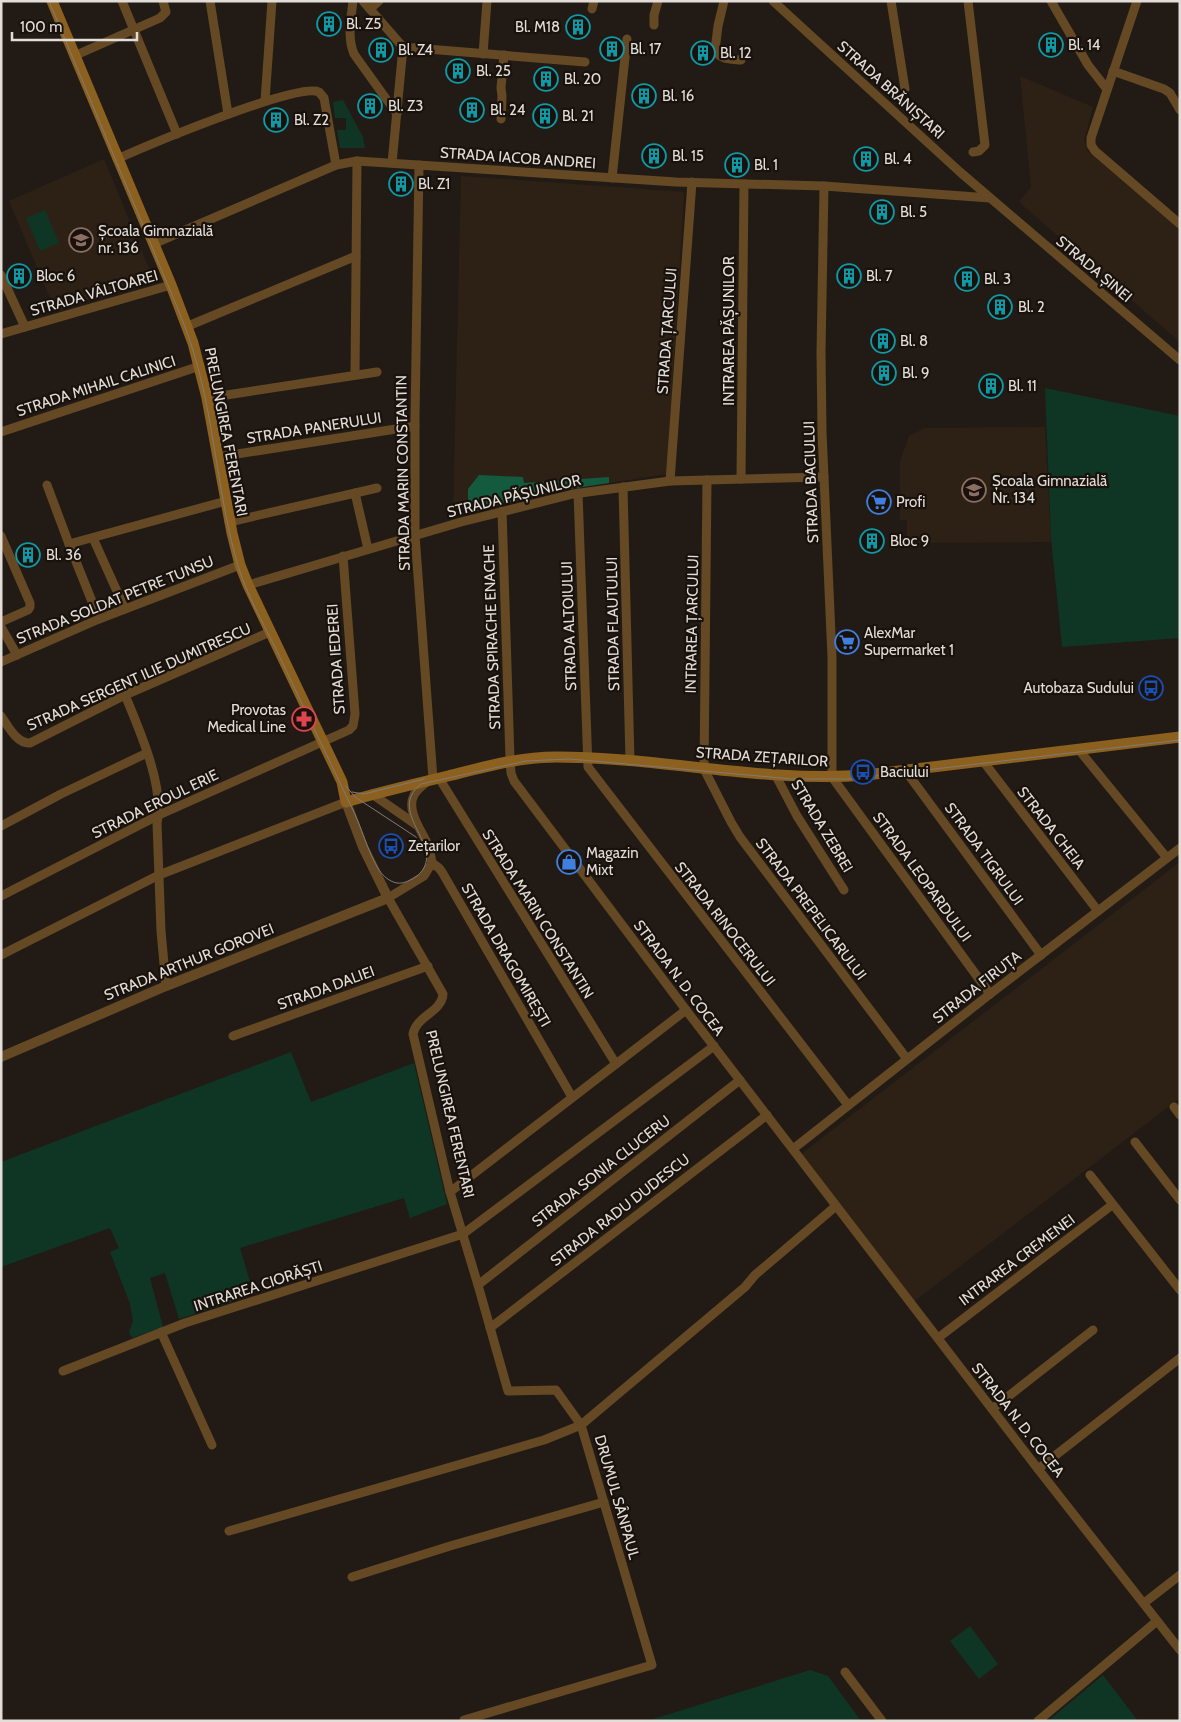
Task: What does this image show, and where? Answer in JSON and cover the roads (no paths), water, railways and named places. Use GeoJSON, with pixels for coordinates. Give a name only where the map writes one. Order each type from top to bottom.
{"type":"FeatureCollection","features":[{"type":"Feature","properties":{"kind":"main road","name":"PRELUNGIREA FERENTARI"},"geometry":{"type":"LineString","coordinates":[[52,1],[188,326],[207,398],[229,522],[240,565],[342,782],[346,802]]}},
{"type":"Feature","properties":{"kind":"main road","name":"STRADA ZEȚARILOR"},"geometry":{"type":"LineString","coordinates":[[346,802],[510,761],[548,757],[630,761],[776,776],[832,777],[1180,737]]}},
{"type":"Feature","properties":{"kind":"main road"},"geometry":{"type":"LineString","coordinates":[[342,782],[358,791],[372,794]]}},
{"type":"Feature","properties":{"kind":"street"},"geometry":{"type":"LineString","coordinates":[[122,1],[177,134]]}},
{"type":"Feature","properties":{"kind":"street"},"geometry":{"type":"LineString","coordinates":[[74,56],[164,15],[166,12],[163,1]]}},
{"type":"Feature","properties":{"kind":"street"},"geometry":{"type":"LineString","coordinates":[[210,1],[228,114]]}},
{"type":"Feature","properties":{"kind":"street"},"geometry":{"type":"LineString","coordinates":[[265,101],[272,1]]}},
{"type":"Feature","properties":{"kind":"street"},"geometry":{"type":"LineString","coordinates":[[353,1],[350,32],[351,47],[397,114]]}},
{"type":"Feature","properties":{"kind":"street"},"geometry":{"type":"LineString","coordinates":[[364,1],[403,47],[586,62]]}},
{"type":"Feature","properties":{"kind":"street"},"geometry":{"type":"LineString","coordinates":[[370,9],[379,1]]}},
{"type":"Feature","properties":{"kind":"street"},"geometry":{"type":"LineString","coordinates":[[482,54],[487,1]]}},
{"type":"Feature","properties":{"kind":"street"},"geometry":{"type":"LineString","coordinates":[[654,25],[658,1]]}},
{"type":"Feature","properties":{"kind":"street"},"geometry":{"type":"LineString","coordinates":[[724,1],[715,50],[720,57],[725,59],[741,60]]}},
{"type":"Feature","properties":{"kind":"street","name":"STRADA BRĂNIȘTARI"},"geometry":{"type":"LineString","coordinates":[[773,1],[990,198]]}},
{"type":"Feature","properties":{"kind":"street"},"geometry":{"type":"LineString","coordinates":[[892,1],[906,89]]}},
{"type":"Feature","properties":{"kind":"street"},"geometry":{"type":"LineString","coordinates":[[968,1],[985,145],[979,151],[973,152]]}},
{"type":"Feature","properties":{"kind":"street"},"geometry":{"type":"LineString","coordinates":[[1051,1],[1088,65],[1106,88]]}},
{"type":"Feature","properties":{"kind":"street"},"geometry":{"type":"LineString","coordinates":[[1137,1],[1106,88],[1091,138],[1091,145],[1095,151],[1180,224]]}},
{"type":"Feature","properties":{"kind":"street"},"geometry":{"type":"LineString","coordinates":[[612,178],[627,39]]}},
{"type":"Feature","properties":{"kind":"street"},"geometry":{"type":"LineString","coordinates":[[392,163],[403,47]]}},
{"type":"Feature","properties":{"kind":"street"},"geometry":{"type":"LineString","coordinates":[[501,118],[504,55]]}},
{"type":"Feature","properties":{"kind":"street"},"geometry":{"type":"LineString","coordinates":[[1112,71],[1164,89],[1170,93],[1180,110]]}},
{"type":"Feature","properties":{"kind":"street"},"geometry":{"type":"LineString","coordinates":[[117,158],[265,101],[305,90],[317,90],[325,104],[336,165]]}},
{"type":"Feature","properties":{"kind":"street"},"geometry":{"type":"LineString","coordinates":[[355,375],[357,161]]}},
{"type":"Feature","properties":{"kind":"street","name":"STRADA IACOB ANDREI"},"geometry":{"type":"LineString","coordinates":[[153,244],[336,165],[357,161],[612,178],[824,186],[990,198]]}},
{"type":"Feature","properties":{"kind":"street","name":"STRADA MARIN CONSTANTIN"},"geometry":{"type":"LineString","coordinates":[[419,165],[414,426],[415,535],[434,779],[616,1064]]}},
{"type":"Feature","properties":{"kind":"street","name":"STRADA ȚARCULUI"},"geometry":{"type":"LineString","coordinates":[[670,481],[692,182]]}},
{"type":"Feature","properties":{"kind":"street","name":"INTRAREA PĂȘUNILOR"},"geometry":{"type":"LineString","coordinates":[[741,479],[744,184]]}},
{"type":"Feature","properties":{"kind":"street","name":"STRADA BACIULUI"},"geometry":{"type":"LineString","coordinates":[[824,186],[821,353],[832,657],[832,777]]}},
{"type":"Feature","properties":{"kind":"street","name":"STRADA ȘINEI"},"geometry":{"type":"LineString","coordinates":[[990,198],[1180,360]]}},
{"type":"Feature","properties":{"kind":"street"},"geometry":{"type":"LineString","coordinates":[[188,326],[356,256]]}},
{"type":"Feature","properties":{"kind":"street","name":"STRADA VÂLTOAREI"},"geometry":{"type":"LineString","coordinates":[[1,275],[25,327]]}},
{"type":"Feature","properties":{"kind":"street","name":"STRADA VÂLTOAREI"},"geometry":{"type":"LineString","coordinates":[[1,334],[171,285]]}},
{"type":"Feature","properties":{"kind":"street","name":"STRADA MIHAIL CALINICI"},"geometry":{"type":"LineString","coordinates":[[1,432],[200,366]]}},
{"type":"Feature","properties":{"kind":"street"},"geometry":{"type":"LineString","coordinates":[[207,398],[377,372]]}},
{"type":"Feature","properties":{"kind":"street","name":"STRADA PANERULUI"},"geometry":{"type":"LineString","coordinates":[[218,458],[414,426]]}},
{"type":"Feature","properties":{"kind":"street","name":"STRADA PĂȘUNILOR"},"geometry":{"type":"LineString","coordinates":[[248,585],[415,535],[502,511],[578,493],[670,481],[824,477]]}},
{"type":"Feature","properties":{"kind":"street","name":"INTRAREA ȚARCULUI"},"geometry":{"type":"LineString","coordinates":[[704,769],[707,480]]}},
{"type":"Feature","properties":{"kind":"street"},"geometry":{"type":"LineString","coordinates":[[47,485],[99,619]]}},
{"type":"Feature","properties":{"kind":"street","name":"STRADA FLAUTULUI"},"geometry":{"type":"LineString","coordinates":[[623,487],[630,761]]}},
{"type":"Feature","properties":{"kind":"street"},"geometry":{"type":"LineString","coordinates":[[229,522],[377,488]]}},
{"type":"Feature","properties":{"kind":"street"},"geometry":{"type":"LineString","coordinates":[[355,493],[368,549]]}},
{"type":"Feature","properties":{"kind":"street","name":"STRADA ALTOIULUI"},"geometry":{"type":"LineString","coordinates":[[578,493],[587,758]]}},
{"type":"Feature","properties":{"kind":"street"},"geometry":{"type":"LineString","coordinates":[[69,544],[226,501]]}},
{"type":"Feature","properties":{"kind":"street","name":"STRADA SPIRACHE ENACHE"},"geometry":{"type":"LineString","coordinates":[[502,511],[510,761]]}},
{"type":"Feature","properties":{"kind":"street"},"geometry":{"type":"LineString","coordinates":[[1,536],[30,603],[30,608],[1,622]]}},
{"type":"Feature","properties":{"kind":"street"},"geometry":{"type":"LineString","coordinates":[[93,538],[125,609]]}},
{"type":"Feature","properties":{"kind":"street","name":"STRADA IEDEREI"},"geometry":{"type":"LineString","coordinates":[[323,742],[349,730],[353,726],[354,721],[343,556]]}},
{"type":"Feature","properties":{"kind":"street","name":"STRADA SOLDAT PETRE TUNSU"},"geometry":{"type":"LineString","coordinates":[[1,662],[99,619],[240,565]]}},
{"type":"Feature","properties":{"kind":"street"},"geometry":{"type":"LineString","coordinates":[[1,627],[16,655]]}},
{"type":"Feature","properties":{"kind":"street","name":"STRADA SERGENT ILIE DUMITRESCU"},"geometry":{"type":"LineString","coordinates":[[1,716],[20,740],[26,743],[30,742],[125,695],[270,632]]}},
{"type":"Feature","properties":{"kind":"street"},"geometry":{"type":"LineString","coordinates":[[125,695],[147,753],[160,804],[157,823],[166,986]]}},
{"type":"Feature","properties":{"kind":"street","name":"STRADA EROUL ERIE"},"geometry":{"type":"LineString","coordinates":[[1,896],[159,815],[323,742]]}},
{"type":"Feature","properties":{"kind":"street"},"geometry":{"type":"LineString","coordinates":[[1079,750],[1167,858]]}},
{"type":"Feature","properties":{"kind":"street"},"geometry":{"type":"LineString","coordinates":[[1,826],[61,794],[147,753]]}},
{"type":"Feature","properties":{"kind":"street","name":"STRADA RINOCERULUI"},"geometry":{"type":"LineString","coordinates":[[587,758],[591,773],[848,1105]]}},
{"type":"Feature","properties":{"kind":"street","name":"STRADA N. D. COCEA"},"geometry":{"type":"LineString","coordinates":[[510,761],[512,777],[524,796],[1038,1470],[1180,1650]]}},
{"type":"Feature","properties":{"kind":"street","name":"STRADA CHEIA"},"geometry":{"type":"LineString","coordinates":[[982,761],[1098,911]]}},
{"type":"Feature","properties":{"kind":"street","name":"STRADA PREPELICARULUI"},"geometry":{"type":"LineString","coordinates":[[704,769],[740,837],[907,1059]]}},
{"type":"Feature","properties":{"kind":"street","name":"STRADA TIGRULUI"},"geometry":{"type":"LineString","coordinates":[[905,770],[1041,955]]}},
{"type":"Feature","properties":{"kind":"street","name":"STRADA ZEBREI"},"geometry":{"type":"LineString","coordinates":[[776,776],[797,816],[844,890]]}},
{"type":"Feature","properties":{"kind":"street","name":"STRADA LEOPARDULUI"},"geometry":{"type":"LineString","coordinates":[[832,777],[990,994]]}},
{"type":"Feature","properties":{"kind":"street","name":"STRADA DRAGOMIREȘTI"},"geometry":{"type":"LineString","coordinates":[[434,779],[415,793],[412,799],[412,810],[428,845],[432,863],[442,872],[572,1098]]}},
{"type":"Feature","properties":{"kind":"street","name":"STRADA DRAGOMIREȘTI"},"geometry":{"type":"LineString","coordinates":[[372,794],[418,826]]}},
{"type":"Feature","properties":{"kind":"street"},"geometry":{"type":"LineString","coordinates":[[1,955],[159,875],[346,802]]}},
{"type":"Feature","properties":{"kind":"street","name":"PRELUNGIREA FERENTARI"},"geometry":{"type":"LineString","coordinates":[[346,802],[360,840],[388,898],[428,966],[443,997],[438,1005],[417,1024],[413,1034],[450,1192],[508,1392]]}},
{"type":"Feature","properties":{"kind":"street","name":"STRADA FIRUȚA"},"geometry":{"type":"LineString","coordinates":[[793,1149],[1180,848]]}},
{"type":"Feature","properties":{"kind":"street"},"geometry":{"type":"LineString","coordinates":[[388,898],[424,876],[432,863]]}},
{"type":"Feature","properties":{"kind":"street","name":"STRADA ARTHUR GOROVEI"},"geometry":{"type":"LineString","coordinates":[[1,1057],[166,986],[388,898]]}},
{"type":"Feature","properties":{"kind":"street","name":"STRADA DALIEI"},"geometry":{"type":"LineString","coordinates":[[233,1036],[428,966]]}},
{"type":"Feature","properties":{"kind":"street"},"geometry":{"type":"LineString","coordinates":[[450,1192],[686,1010]]}},
{"type":"Feature","properties":{"kind":"street","name":"INTRAREA CIORĂȘTI"},"geometry":{"type":"LineString","coordinates":[[63,1371],[162,1332],[463,1234],[714,1046]]}},
{"type":"Feature","properties":{"kind":"street","name":"STRADA SONIA CLUCERU"},"geometry":{"type":"LineString","coordinates":[[478,1285],[740,1080]]}},
{"type":"Feature","properties":{"kind":"street","name":"STRADA RADU DUDESCU"},"geometry":{"type":"LineString","coordinates":[[490,1328],[767,1115]]}},
{"type":"Feature","properties":{"kind":"street"},"geometry":{"type":"LineString","coordinates":[[1135,1142],[1180,1200]]}},
{"type":"Feature","properties":{"kind":"street"},"geometry":{"type":"LineString","coordinates":[[1090,1175],[1180,1290]]}},
{"type":"Feature","properties":{"kind":"street","name":"INTRAREA CREMENEI"},"geometry":{"type":"LineString","coordinates":[[938,1338],[1112,1204]]}},
{"type":"Feature","properties":{"kind":"street"},"geometry":{"type":"LineString","coordinates":[[229,1531],[544,1440],[581,1425],[745,1287],[754,1274],[836,1206]]}},
{"type":"Feature","properties":{"kind":"street"},"geometry":{"type":"LineString","coordinates":[[992,1409],[1093,1330]]}},
{"type":"Feature","properties":{"kind":"street"},"geometry":{"type":"LineString","coordinates":[[162,1332],[212,1446]]}},
{"type":"Feature","properties":{"kind":"street"},"geometry":{"type":"LineString","coordinates":[[1038,1470],[1180,1358]]}},
{"type":"Feature","properties":{"kind":"street","name":"DRUMUL SÂNPAUL"},"geometry":{"type":"LineString","coordinates":[[464,1720],[652,1665],[581,1425],[556,1390],[508,1392]]}},
{"type":"Feature","properties":{"kind":"street"},"geometry":{"type":"LineString","coordinates":[[352,1577],[450,1546],[604,1502]]}},
{"type":"Feature","properties":{"kind":"street"},"geometry":{"type":"LineString","coordinates":[[1144,1603],[1180,1575]]}},
{"type":"Feature","properties":{"kind":"street"},"geometry":{"type":"LineString","coordinates":[[1038,1721],[1157,1621]]}},
{"type":"Feature","properties":{"kind":"street"},"geometry":{"type":"LineString","coordinates":[[846,1672],[882,1721]]}},
{"type":"Feature","properties":{"kind":"tram line"},"geometry":{"type":"LineString","coordinates":[[49,1],[185,327],[202,383],[228,527],[238,567],[253,603],[355,814],[375,863],[389,880],[397,883],[407,881],[417,876],[425,865],[426,854],[423,842],[409,807],[412,795],[421,784],[526,761],[569,759],[792,779],[850,779],[1180,740]]}},
{"type":"Feature","properties":{"kind":"tram line"},"geometry":{"type":"LineString","coordinates":[[352,792],[364,794],[424,779]]}},
{"type":"Feature","properties":{"kind":"tram line"},"geometry":{"type":"LineString","coordinates":[[346,786],[355,797],[416,837],[420,844]]}},
{"type":"Feature","properties":{"kind":"place","name":"Bl. Z5"},"geometry":{"type":"Point","coordinates":[329,24]}},
{"type":"Feature","properties":{"kind":"place","name":"Bl. M18"},"geometry":{"type":"Point","coordinates":[578,27]}},
{"type":"Feature","properties":{"kind":"place","name":"Bl. 14"},"geometry":{"type":"Point","coordinates":[1051,45]}},
{"type":"Feature","properties":{"kind":"place","name":"Bl. 17"},"geometry":{"type":"Point","coordinates":[612,49]}},
{"type":"Feature","properties":{"kind":"place","name":"Bl. Z4"},"geometry":{"type":"Point","coordinates":[381,50]}},
{"type":"Feature","properties":{"kind":"place","name":"Bl. 12"},"geometry":{"type":"Point","coordinates":[703,53]}},
{"type":"Feature","properties":{"kind":"place","name":"Bl. 25"},"geometry":{"type":"Point","coordinates":[458,71]}},
{"type":"Feature","properties":{"kind":"place","name":"Bl. 20"},"geometry":{"type":"Point","coordinates":[546,79]}},
{"type":"Feature","properties":{"kind":"place","name":"Bl. 16"},"geometry":{"type":"Point","coordinates":[644,96]}},
{"type":"Feature","properties":{"kind":"place","name":"Bl. Z3"},"geometry":{"type":"Point","coordinates":[370,106]}},
{"type":"Feature","properties":{"kind":"place","name":"Bl. 24"},"geometry":{"type":"Point","coordinates":[472,110]}},
{"type":"Feature","properties":{"kind":"place","name":"Bl. 21"},"geometry":{"type":"Point","coordinates":[545,116]}},
{"type":"Feature","properties":{"kind":"place","name":"Bl. Z2"},"geometry":{"type":"Point","coordinates":[276,120]}},
{"type":"Feature","properties":{"kind":"place","name":"Bl. 15"},"geometry":{"type":"Point","coordinates":[654,156]}},
{"type":"Feature","properties":{"kind":"place","name":"Bl. 4"},"geometry":{"type":"Point","coordinates":[866,159]}},
{"type":"Feature","properties":{"kind":"place","name":"Bl. 1"},"geometry":{"type":"Point","coordinates":[737,165]}},
{"type":"Feature","properties":{"kind":"place","name":"Bl. Z1"},"geometry":{"type":"Point","coordinates":[401,184]}},
{"type":"Feature","properties":{"kind":"place","name":"Bl. 5"},"geometry":{"type":"Point","coordinates":[882,212]}},
{"type":"Feature","properties":{"kind":"place","name":"Școala Gimnazială nr. 136"},"geometry":{"type":"Point","coordinates":[81,240]}},
{"type":"Feature","properties":{"kind":"place","name":"Bloc 6"},"geometry":{"type":"Point","coordinates":[19,276]}},
{"type":"Feature","properties":{"kind":"place","name":"Bl. 7"},"geometry":{"type":"Point","coordinates":[849,276]}},
{"type":"Feature","properties":{"kind":"place","name":"Bl. 3"},"geometry":{"type":"Point","coordinates":[967,279]}},
{"type":"Feature","properties":{"kind":"place","name":"Bl. 2"},"geometry":{"type":"Point","coordinates":[1000,307]}},
{"type":"Feature","properties":{"kind":"place","name":"Bl. 8"},"geometry":{"type":"Point","coordinates":[883,341]}},
{"type":"Feature","properties":{"kind":"place","name":"Bl. 9"},"geometry":{"type":"Point","coordinates":[884,373]}},
{"type":"Feature","properties":{"kind":"place","name":"Bl. 11"},"geometry":{"type":"Point","coordinates":[991,386]}},
{"type":"Feature","properties":{"kind":"place","name":"Școala Gimnazială Nr. 134"},"geometry":{"type":"Point","coordinates":[974,490]}},
{"type":"Feature","properties":{"kind":"place","name":"Profi"},"geometry":{"type":"Point","coordinates":[879,502]}},
{"type":"Feature","properties":{"kind":"place","name":"Bloc 9"},"geometry":{"type":"Point","coordinates":[872,541]}},
{"type":"Feature","properties":{"kind":"place","name":"Bl. 36"},"geometry":{"type":"Point","coordinates":[28,555]}},
{"type":"Feature","properties":{"kind":"place","name":"AlexMar Supermarket 1"},"geometry":{"type":"Point","coordinates":[847,642]}},
{"type":"Feature","properties":{"kind":"place","name":"Autobaza Sudului"},"geometry":{"type":"Point","coordinates":[1151,688]}},
{"type":"Feature","properties":{"kind":"place","name":"Provotas Medical Line"},"geometry":{"type":"Point","coordinates":[304,719]}},
{"type":"Feature","properties":{"kind":"place","name":"Baciului"},"geometry":{"type":"Point","coordinates":[863,772]}},
{"type":"Feature","properties":{"kind":"place","name":"Zețarilor"},"geometry":{"type":"Point","coordinates":[391,846]}},
{"type":"Feature","properties":{"kind":"place","name":"Magazin Mixt"},"geometry":{"type":"Point","coordinates":[569,862]}}]}
